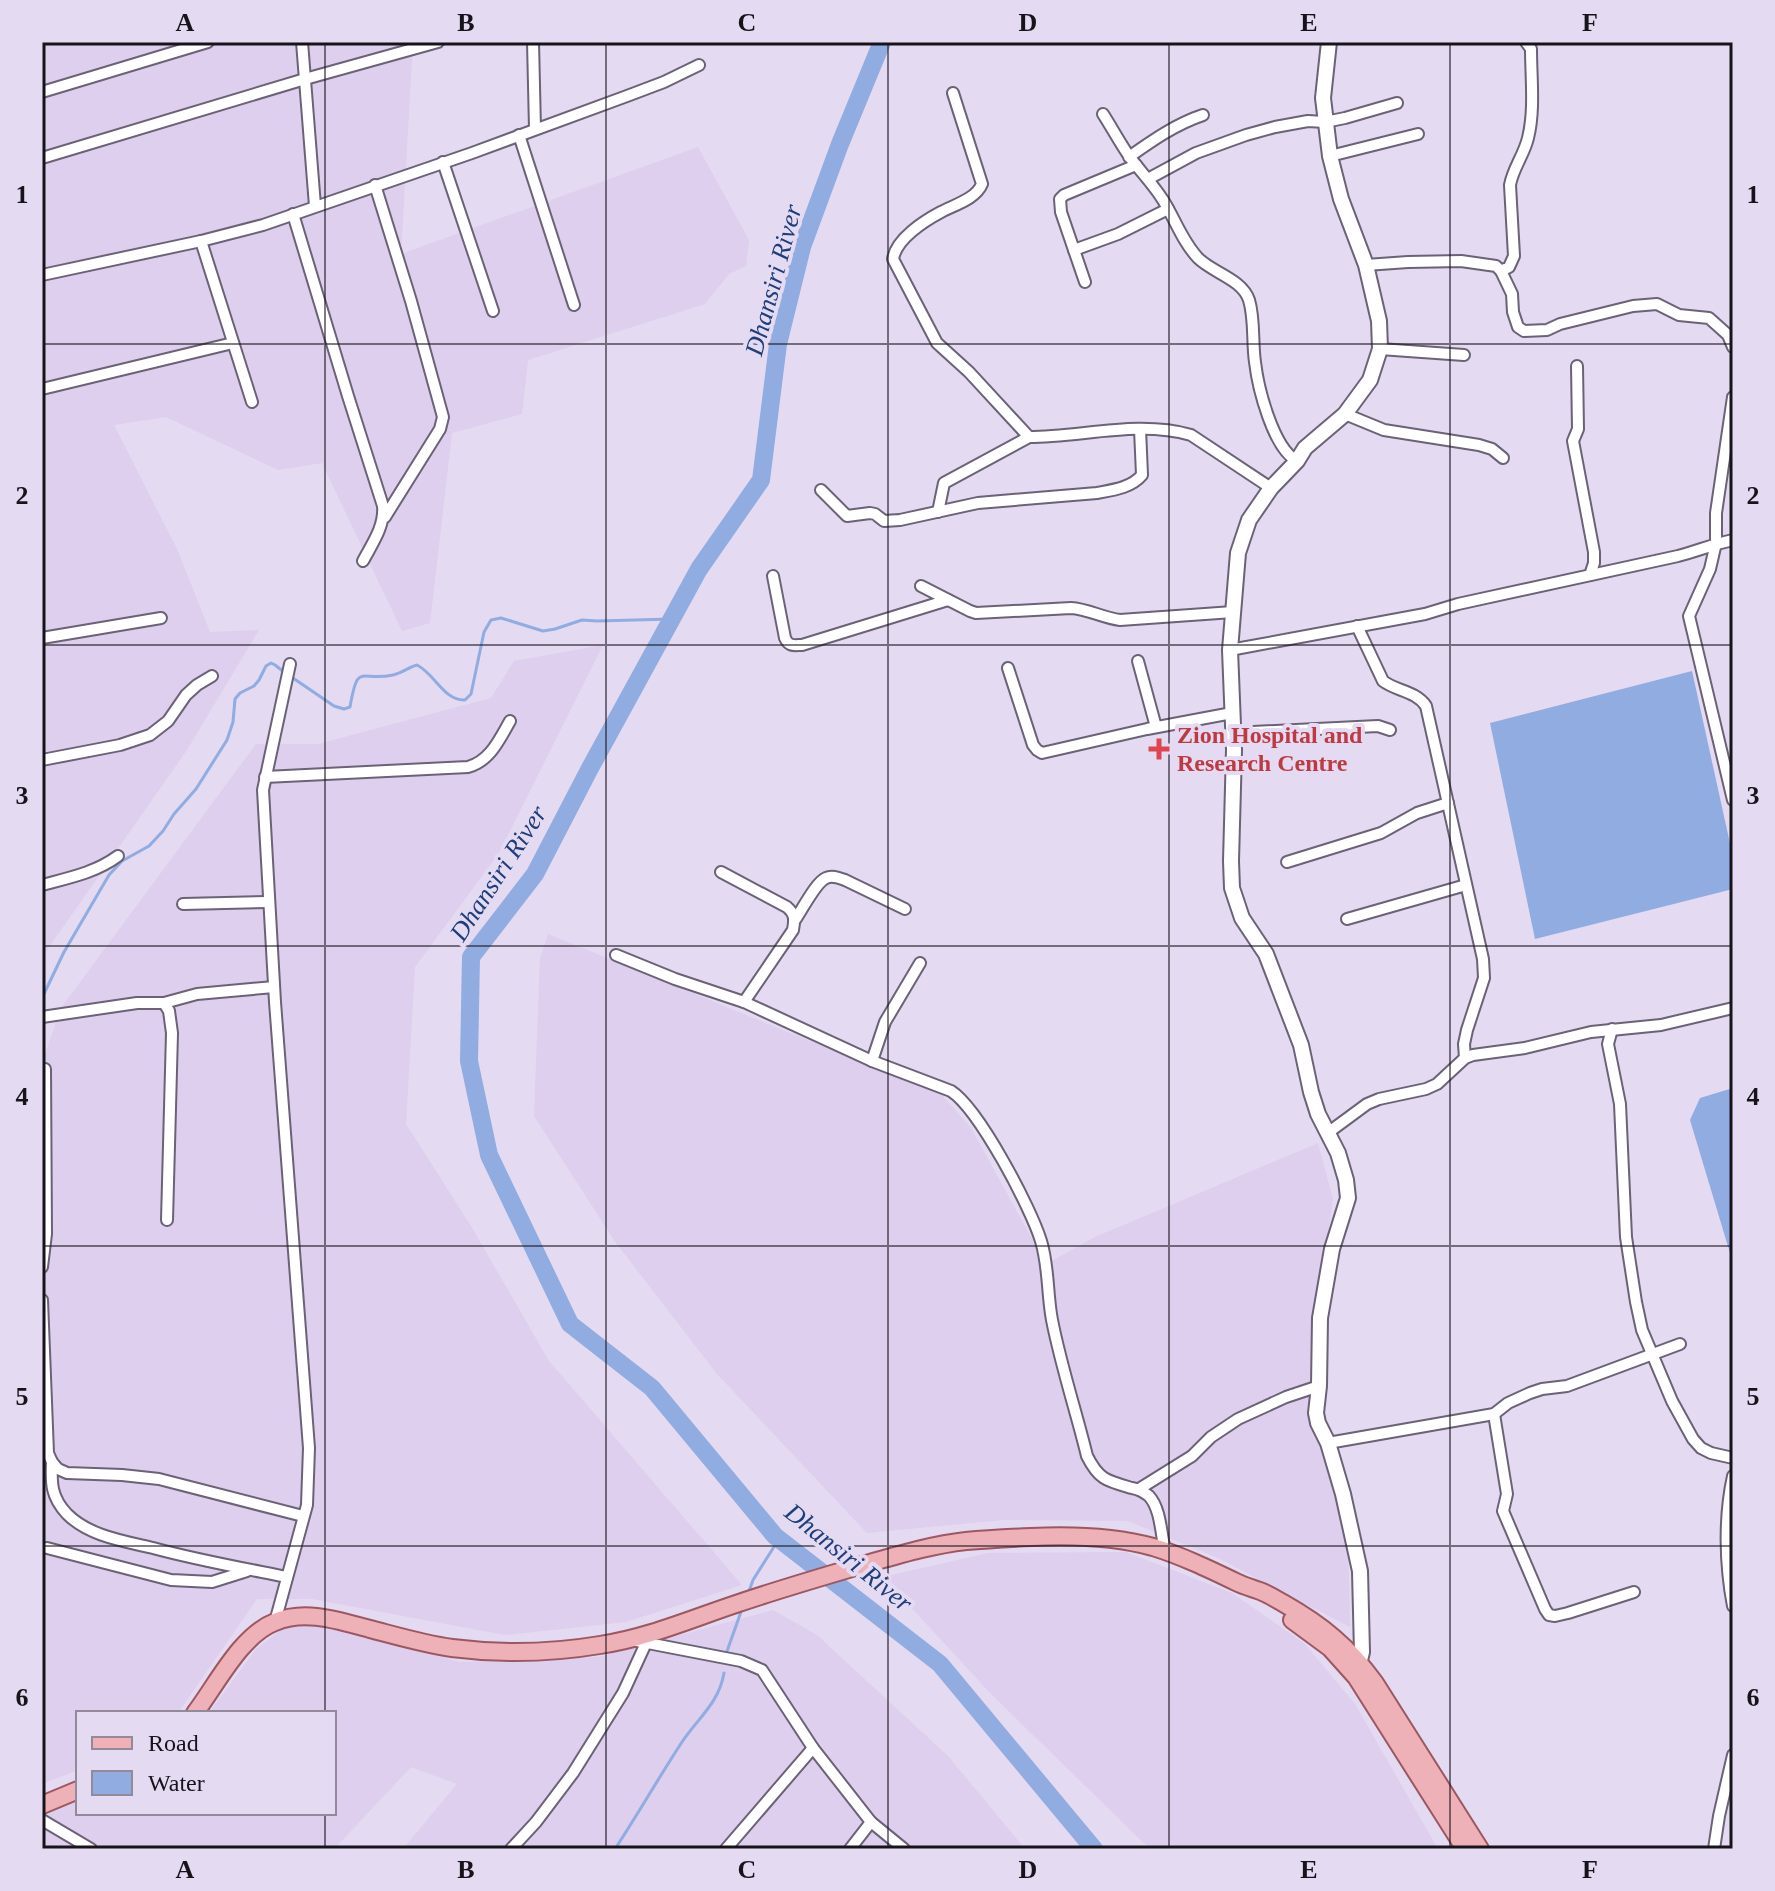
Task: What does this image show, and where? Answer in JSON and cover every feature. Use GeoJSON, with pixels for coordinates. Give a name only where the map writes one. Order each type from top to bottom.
{"type":"FeatureCollection","features":[{"type":"Feature","properties":{"kind":"main road"},"geometry":{"type":"LineString","coordinates":[[196,1711],[249,1640],[261,1629],[294,1616],[328,1618],[419,1642],[471,1650],[599,1646],[638,1642],[734,1604],[905,1553],[966,1541],[1071,1536],[1126,1541],[1199,1564],[1241,1585],[1358,1669],[1410,1736],[1480,1849]]}},
{"type":"Feature","properties":{"kind":"main road"},"geometry":{"type":"LineString","coordinates":[[1358,1669],[1465,1849]]}},
{"type":"Feature","properties":{"kind":"main road"},"geometry":{"type":"LineString","coordinates":[[42,1805],[76,1791]]}},
{"type":"Feature","properties":{"kind":"street"},"geometry":{"type":"LineString","coordinates":[[42,92],[208,42]]}},
{"type":"Feature","properties":{"kind":"street"},"geometry":{"type":"LineString","coordinates":[[302,42],[315,206]]}},
{"type":"Feature","properties":{"kind":"street"},"geometry":{"type":"LineString","coordinates":[[42,158],[438,42]]}},
{"type":"Feature","properties":{"kind":"street"},"geometry":{"type":"LineString","coordinates":[[533,42],[535,129]]}},
{"type":"Feature","properties":{"kind":"street"},"geometry":{"type":"LineString","coordinates":[[1329,42],[1323,98],[1330,156],[1341,199],[1366,265],[1379,321],[1380,349],[1370,380],[1345,414],[1305,448],[1271,488],[1249,520],[1238,553],[1230,650],[1232,888],[1242,918],[1266,954],[1301,1045],[1318,1114],[1338,1153],[1346,1180],[1348,1198],[1332,1249],[1320,1318],[1316,1413],[1343,1494],[1360,1571],[1362,1652],[1358,1669]]}},
{"type":"Feature","properties":{"kind":"street"},"geometry":{"type":"LineString","coordinates":[[1501,271],[1509,267],[1514,256],[1510,185],[1528,141],[1531,123],[1531,49],[1526,42]]}},
{"type":"Feature","properties":{"kind":"street"},"geometry":{"type":"LineString","coordinates":[[42,275],[263,225],[664,82],[699,65]]}},
{"type":"Feature","properties":{"kind":"street"},"geometry":{"type":"LineString","coordinates":[[953,93],[982,184],[974,195],[918,227],[894,251],[893,259],[937,343],[958,360],[1029,437]]}},
{"type":"Feature","properties":{"kind":"street"},"geometry":{"type":"LineString","coordinates":[[1148,179],[1223,142],[1275,127],[1345,118],[1397,103]]}},
{"type":"Feature","properties":{"kind":"street"},"geometry":{"type":"LineString","coordinates":[[1103,114],[1198,258],[1240,286],[1246,294],[1251,312],[1255,364],[1267,413],[1285,452],[1297,461]]}},
{"type":"Feature","properties":{"kind":"street"},"geometry":{"type":"LineString","coordinates":[[1085,282],[1059,205],[1060,199],[1133,161],[1169,130],[1203,115]]}},
{"type":"Feature","properties":{"kind":"street"},"geometry":{"type":"LineString","coordinates":[[1330,156],[1418,134]]}},
{"type":"Feature","properties":{"kind":"street"},"geometry":{"type":"LineString","coordinates":[[519,135],[574,305]]}},
{"type":"Feature","properties":{"kind":"street"},"geometry":{"type":"LineString","coordinates":[[443,162],[493,311]]}},
{"type":"Feature","properties":{"kind":"street"},"geometry":{"type":"LineString","coordinates":[[363,561],[383,520],[440,429],[443,417],[375,185]]}},
{"type":"Feature","properties":{"kind":"street"},"geometry":{"type":"LineString","coordinates":[[1074,250],[1118,234],[1168,209]]}},
{"type":"Feature","properties":{"kind":"street"},"geometry":{"type":"LineString","coordinates":[[293,214],[379,492],[383,520]]}},
{"type":"Feature","properties":{"kind":"street"},"geometry":{"type":"LineString","coordinates":[[201,241],[252,402]]}},
{"type":"Feature","properties":{"kind":"street"},"geometry":{"type":"LineString","coordinates":[[1366,265],[1461,261],[1496,266],[1512,294],[1515,321],[1524,331],[1547,330],[1633,306],[1657,304],[1679,315],[1709,318],[1728,335],[1733,345]]}},
{"type":"Feature","properties":{"kind":"street"},"geometry":{"type":"LineString","coordinates":[[42,389],[233,343]]}},
{"type":"Feature","properties":{"kind":"street"},"geometry":{"type":"LineString","coordinates":[[1380,349],[1464,355]]}},
{"type":"Feature","properties":{"kind":"street"},"geometry":{"type":"LineString","coordinates":[[1577,366],[1578,429],[1573,441],[1593,543],[1594,563],[1590,575]]}},
{"type":"Feature","properties":{"kind":"street"},"geometry":{"type":"LineString","coordinates":[[1733,397],[1716,513],[1716,543],[1710,569],[1689,616],[1733,800]]}},
{"type":"Feature","properties":{"kind":"street"},"geometry":{"type":"LineString","coordinates":[[1345,414],[1384,430],[1479,445],[1492,449],[1503,458]]}},
{"type":"Feature","properties":{"kind":"street"},"geometry":{"type":"LineString","coordinates":[[821,490],[847,516],[870,513],[884,521],[978,503],[1097,493],[1134,483],[1142,475],[1140,429]]}},
{"type":"Feature","properties":{"kind":"street"},"geometry":{"type":"LineString","coordinates":[[938,512],[944,483],[1029,437],[1140,429],[1177,431],[1191,435],[1271,488]]}},
{"type":"Feature","properties":{"kind":"street"},"geometry":{"type":"LineString","coordinates":[[1230,650],[1425,614],[1678,556],[1733,540]]}},
{"type":"Feature","properties":{"kind":"street"},"geometry":{"type":"LineString","coordinates":[[773,576],[785,638],[791,645],[802,645],[948,600]]}},
{"type":"Feature","properties":{"kind":"street"},"geometry":{"type":"LineString","coordinates":[[921,586],[976,613],[1080,608],[1100,617],[1120,620],[1233,612]]}},
{"type":"Feature","properties":{"kind":"street"},"geometry":{"type":"LineString","coordinates":[[42,638],[161,618]]}},
{"type":"Feature","properties":{"kind":"street"},"geometry":{"type":"LineString","coordinates":[[1357,626],[1383,681],[1417,697],[1426,706],[1483,959],[1484,978],[1467,1030],[1465,1058]]}},
{"type":"Feature","properties":{"kind":"street"},"geometry":{"type":"LineString","coordinates":[[1138,661],[1156,727]]}},
{"type":"Feature","properties":{"kind":"street"},"geometry":{"type":"LineString","coordinates":[[275,1622],[307,1505],[309,1448],[274,987],[263,790],[290,664]]}},
{"type":"Feature","properties":{"kind":"street"},"geometry":{"type":"LineString","coordinates":[[1008,668],[1033,745],[1042,753],[1232,713]]}},
{"type":"Feature","properties":{"kind":"street"},"geometry":{"type":"LineString","coordinates":[[42,760],[120,745],[150,735],[168,721],[186,695],[212,676]]}},
{"type":"Feature","properties":{"kind":"street"},"geometry":{"type":"LineString","coordinates":[[265,777],[468,767],[479,764],[490,754],[510,721]]}},
{"type":"Feature","properties":{"kind":"street"},"geometry":{"type":"LineString","coordinates":[[1233,733],[1378,726],[1390,730]]}},
{"type":"Feature","properties":{"kind":"street"},"geometry":{"type":"LineString","coordinates":[[1287,862],[1381,833],[1417,813],[1448,803]]}},
{"type":"Feature","properties":{"kind":"street"},"geometry":{"type":"LineString","coordinates":[[42,885],[89,872],[118,856]]}},
{"type":"Feature","properties":{"kind":"street"},"geometry":{"type":"LineString","coordinates":[[721,872],[787,907],[793,912],[795,920]]}},
{"type":"Feature","properties":{"kind":"street"},"geometry":{"type":"LineString","coordinates":[[744,1002],[793,930],[795,920],[818,885],[827,877],[845,880],[905,909]]}},
{"type":"Feature","properties":{"kind":"street"},"geometry":{"type":"LineString","coordinates":[[1347,919],[1466,885]]}},
{"type":"Feature","properties":{"kind":"street"},"geometry":{"type":"LineString","coordinates":[[183,904],[269,902]]}},
{"type":"Feature","properties":{"kind":"street"},"geometry":{"type":"LineString","coordinates":[[616,955],[744,1002],[872,1061],[960,1097],[1010,1175],[1042,1243],[1052,1320],[1087,1456],[1095,1472],[1107,1481],[1139,1489],[1149,1496],[1156,1507],[1165,1551]]}},
{"type":"Feature","properties":{"kind":"street"},"geometry":{"type":"LineString","coordinates":[[872,1061],[885,1022],[920,963]]}},
{"type":"Feature","properties":{"kind":"street"},"geometry":{"type":"LineString","coordinates":[[48,1016],[137,1003],[164,1003],[197,994],[274,987]]}},
{"type":"Feature","properties":{"kind":"street"},"geometry":{"type":"LineString","coordinates":[[164,1003],[169,1011],[172,1033],[167,1220]]}},
{"type":"Feature","properties":{"kind":"street"},"geometry":{"type":"LineString","coordinates":[[1329,1132],[1367,1104],[1437,1084],[1465,1058],[1525,1048],[1579,1034],[1661,1025],[1733,1008]]}},
{"type":"Feature","properties":{"kind":"street"},"geometry":{"type":"LineString","coordinates":[[1612,1029],[1608,1044],[1620,1104],[1623,1211],[1642,1330],[1683,1425],[1701,1448],[1733,1458]]}},
{"type":"Feature","properties":{"kind":"street"},"geometry":{"type":"LineString","coordinates":[[42,1267],[46,1234],[45,1069]]}},
{"type":"Feature","properties":{"kind":"street"},"geometry":{"type":"LineString","coordinates":[[42,1300],[48,1453],[58,1469],[67,1473],[159,1479],[303,1516]]}},
{"type":"Feature","properties":{"kind":"street"},"geometry":{"type":"LineString","coordinates":[[1328,1443],[1494,1414],[1508,1403],[1530,1393],[1567,1386],[1680,1344]]}},
{"type":"Feature","properties":{"kind":"street"},"geometry":{"type":"LineString","coordinates":[[1139,1489],[1192,1456],[1211,1437],[1238,1419],[1319,1386]]}},
{"type":"Feature","properties":{"kind":"street"},"geometry":{"type":"LineString","coordinates":[[1494,1414],[1507,1494],[1503,1511],[1549,1615],[1555,1616],[1634,1592]]}},
{"type":"Feature","properties":{"kind":"street"},"geometry":{"type":"LineString","coordinates":[[52,1462],[51,1487],[58,1501],[67,1514],[101,1536],[287,1577]]}},
{"type":"Feature","properties":{"kind":"street"},"geometry":{"type":"LineString","coordinates":[[1733,1476],[1726,1513],[1730,1524],[1729,1573],[1733,1606]]}},
{"type":"Feature","properties":{"kind":"street"},"geometry":{"type":"LineString","coordinates":[[47,1548],[189,1582],[212,1582],[250,1570]]}},
{"type":"Feature","properties":{"kind":"street"},"geometry":{"type":"LineString","coordinates":[[511,1849],[573,1773],[623,1693],[638,1642],[741,1661],[762,1670],[813,1748],[871,1822],[904,1849]]}},
{"type":"Feature","properties":{"kind":"street"},"geometry":{"type":"LineString","coordinates":[[726,1849],[813,1748]]}},
{"type":"Feature","properties":{"kind":"street"},"geometry":{"type":"LineString","coordinates":[[1714,1849],[1733,1755]]}},
{"type":"Feature","properties":{"kind":"street"},"geometry":{"type":"LineString","coordinates":[[42,1820],[91,1849]]}},
{"type":"Feature","properties":{"kind":"street"},"geometry":{"type":"LineString","coordinates":[[850,1849],[871,1822]]}},
{"type":"Feature","properties":{"kind":"shaded area"},"geometry":{"type":"Polygon","coordinates":[[[42,42],[413,42],[401,254],[698,147],[749,240],[746,266],[729,274],[705,304],[528,360],[522,414],[452,433],[430,623],[402,631],[322,463],[278,470],[166,417],[114,425],[177,549],[210,632],[259,630],[187,750],[42,957],[42,42]]]}},
{"type":"Feature","properties":{"kind":"shaded area"},"geometry":{"type":"Polygon","coordinates":[[[603,645],[499,853],[415,967],[406,1124],[471,1226],[549,1361],[742,1585],[626,1622],[505,1635],[312,1599],[257,1599],[179,1711],[76,1711],[76,1771],[42,1784],[42,1063],[61,1008],[256,744],[318,744],[491,698],[514,661],[603,645]]]}},
{"type":"Feature","properties":{"kind":"shaded area"},"geometry":{"type":"Polygon","coordinates":[[[548,934],[942,1095],[971,1128],[1036,1246],[1039,1268],[1095,1237],[1318,1143],[1333,1199],[1316,1316],[1311,1413],[1348,1541],[1350,1627],[1218,1558],[1128,1521],[1003,1520],[867,1533],[717,1374],[616,1243],[534,1116],[540,959],[548,934]]]}},
{"type":"Feature","properties":{"kind":"shaded area"},"geometry":{"type":"Polygon","coordinates":[[[1126,1552],[1232,1593],[1304,1643],[1355,1704],[1438,1849],[1150,1849],[992,1695],[883,1577],[988,1553],[1126,1552]]]}},
{"type":"Feature","properties":{"kind":"shaded area"},"geometry":{"type":"Polygon","coordinates":[[[773,1610],[817,1635],[948,1756],[1025,1849],[403,1849],[457,1784],[411,1767],[331,1849],[42,1849],[42,1813],[76,1799],[76,1815],[336,1815],[336,1711],[210,1711],[256,1649],[285,1627],[321,1625],[460,1662],[599,1657],[773,1610]]]}},
{"type":"Feature","properties":{"kind":"water"},"geometry":{"type":"Polygon","coordinates":[[[1692,671],[1733,857],[1733,889],[1535,939],[1490,723],[1692,671]]]}},
{"type":"Feature","properties":{"kind":"water"},"geometry":{"type":"Polygon","coordinates":[[[1733,1088],[1733,1263],[1690,1120],[1700,1098],[1733,1088]]]}},
{"type":"Feature","properties":{"kind":"waterway","name":"Dhansiri River"},"geometry":{"type":"LineString","coordinates":[[882,42],[802,247],[778,344],[761,480],[699,569],[535,874],[471,957],[469,1061],[489,1155],[570,1324],[652,1388],[775,1536],[940,1664],[1094,1849]]}},
{"type":"Feature","properties":{"kind":"waterway"},"geometry":{"type":"LineString","coordinates":[[290,676],[334,706],[344,709],[350,707],[355,684],[362,676],[393,675],[417,665],[445,692],[465,700],[471,694],[484,632],[491,620],[501,618],[543,631],[582,620],[672,619]]}},
{"type":"Feature","properties":{"kind":"waterway"},"geometry":{"type":"LineString","coordinates":[[42,998],[64,952],[109,875],[122,861],[149,846],[196,789],[227,740],[233,722],[235,699],[254,686],[271,663],[284,672]]}},
{"type":"Feature","properties":{"kind":"waterway"},"geometry":{"type":"LineString","coordinates":[[748,1594],[753,1580],[779,1539]]}},
{"type":"Feature","properties":{"kind":"waterway"},"geometry":{"type":"LineString","coordinates":[[726,1654],[742,1609]]}},
{"type":"Feature","properties":{"kind":"waterway"},"geometry":{"type":"LineString","coordinates":[[615,1849],[682,1742],[713,1702],[724,1673]]}},
{"type":"Feature","properties":{"kind":"place","name":"Zion Hospital and Research Centre"},"geometry":{"type":"Point","coordinates":[1159,749]}}]}
